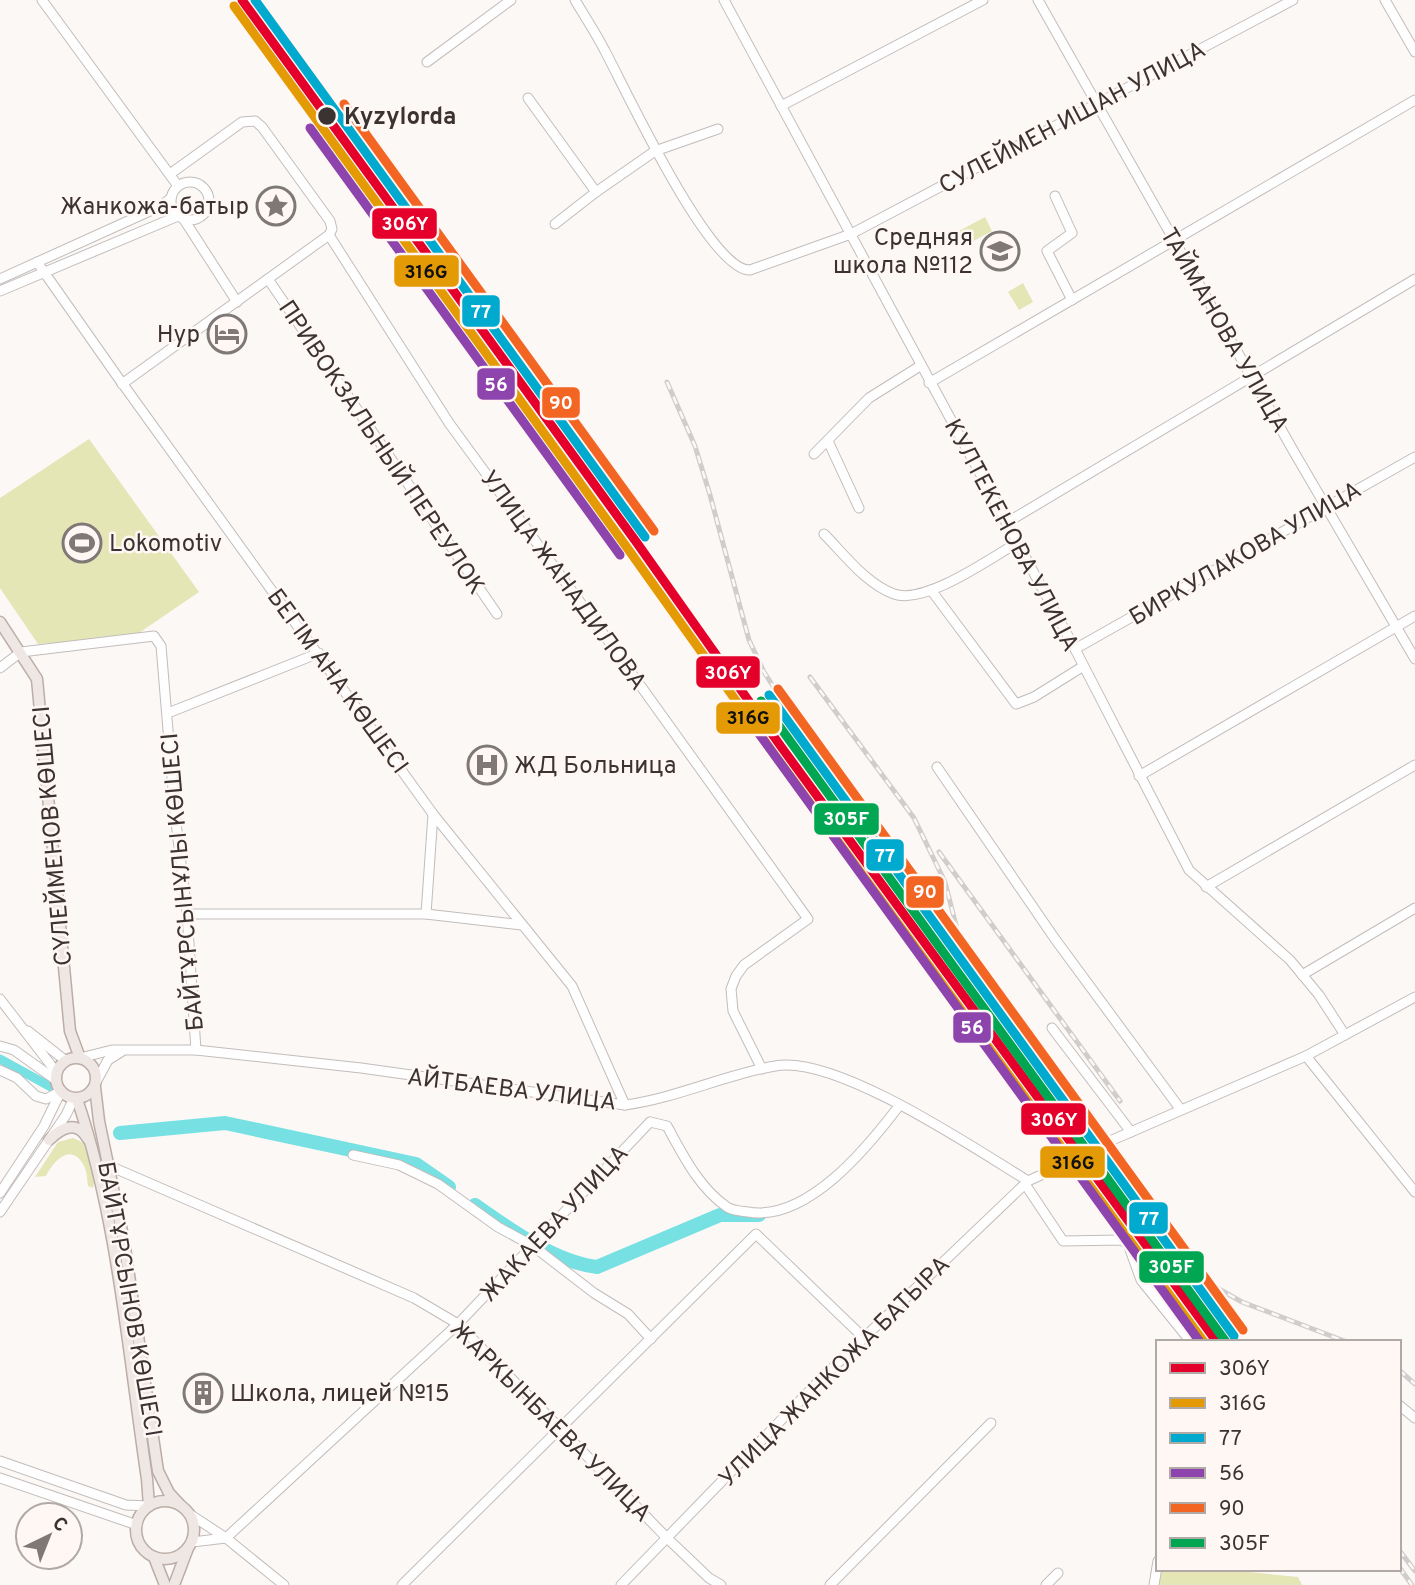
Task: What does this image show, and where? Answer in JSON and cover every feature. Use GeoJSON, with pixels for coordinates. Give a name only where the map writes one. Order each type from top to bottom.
{"type":"FeatureCollection","features":[{"type":"Feature","properties":{"kind":"main road","name":"СҮЛЕЙМЕНОВ КӨШЕСІ"},"geometry":{"type":"LineString","coordinates":[[0,622],[37,679],[70,1031],[80,1059]]}},
{"type":"Feature","properties":{"kind":"main road"},"geometry":{"type":"LineString","coordinates":[[80,1059],[86,1060],[95,1069],[96,1084],[88,1095],[76,1099],[61,1091],[56,1077],[66,1061],[80,1059]]}},
{"type":"Feature","properties":{"kind":"main road","name":"БАЙТҰРСЫНОВ КӨШЕСІ"},"geometry":{"type":"LineString","coordinates":[[96,1084],[108,1165],[124,1241],[158,1471],[169,1493],[184,1509]]}},
{"type":"Feature","properties":{"kind":"main road","name":"БАЙТҰРСЫНОВ КӨШЕСІ"},"geometry":{"type":"LineString","coordinates":[[76,1099],[94,1148],[113,1244],[149,1506]]}},
{"type":"Feature","properties":{"kind":"main road"},"geometry":{"type":"LineString","coordinates":[[49,1140],[62,1129],[72,1126],[81,1130],[94,1148]]}},
{"type":"Feature","properties":{"kind":"main road"},"geometry":{"type":"LineString","coordinates":[[165,1585],[154,1557],[140,1544],[137,1525],[149,1506],[164,1502],[184,1509],[194,1532],[174,1585]]}},
{"type":"Feature","properties":{"kind":"main road"},"geometry":{"type":"LineString","coordinates":[[154,1557],[177,1557],[191,1544]]}},
{"type":"Feature","properties":{"kind":"street"},"geometry":{"type":"LineString","coordinates":[[42,0],[178,186]]}},
{"type":"Feature","properties":{"kind":"street"},"geometry":{"type":"LineString","coordinates":[[427,62],[511,0]]}},
{"type":"Feature","properties":{"kind":"street"},"geometry":{"type":"LineString","coordinates":[[575,0],[605,50],[655,151]]}},
{"type":"Feature","properties":{"kind":"street","name":"КУЛТЕКЕНОВА УЛИЦА"},"geometry":{"type":"LineString","coordinates":[[724,0],[1075,649],[1189,870],[1302,975],[1319,995],[1345,1035]]}},
{"type":"Feature","properties":{"kind":"street"},"geometry":{"type":"LineString","coordinates":[[781,106],[983,0]]}},
{"type":"Feature","properties":{"kind":"street","name":"ТАЙМАНОВА УЛИЦА"},"geometry":{"type":"LineString","coordinates":[[1038,0],[1415,659]]}},
{"type":"Feature","properties":{"kind":"street","name":"СУЛЕЙМЕН ИШАН УЛИЦА"},"geometry":{"type":"LineString","coordinates":[[655,151],[707,234],[736,267],[750,271],[851,234],[1293,0]]}},
{"type":"Feature","properties":{"kind":"street"},"geometry":{"type":"LineString","coordinates":[[1385,0],[1415,52]]}},
{"type":"Feature","properties":{"kind":"street"},"geometry":{"type":"LineString","coordinates":[[528,98],[596,192]]}},
{"type":"Feature","properties":{"kind":"street"},"geometry":{"type":"LineString","coordinates":[[929,383],[1415,100]]}},
{"type":"Feature","properties":{"kind":"street","name":"УЛИЦА ЖАНАДИЛОВА"},"geometry":{"type":"LineString","coordinates":[[170,174],[242,122],[255,121],[262,127],[330,221],[332,229],[329,235],[449,423],[808,919],[744,965],[736,976],[732,989],[733,1011],[762,1069]]}},
{"type":"Feature","properties":{"kind":"street"},"geometry":{"type":"LineString","coordinates":[[555,224],[655,151],[718,129]]}},
{"type":"Feature","properties":{"kind":"street"},"geometry":{"type":"LineString","coordinates":[[0,279],[160,206],[184,183],[198,184],[207,194],[207,208],[203,214],[190,219],[181,217],[0,292]]}},
{"type":"Feature","properties":{"kind":"street"},"geometry":{"type":"LineString","coordinates":[[1055,196],[1072,233],[1047,251],[1072,300]]}},
{"type":"Feature","properties":{"kind":"street"},"geometry":{"type":"LineString","coordinates":[[171,198],[174,211],[181,217],[237,302]]}},
{"type":"Feature","properties":{"kind":"street"},"geometry":{"type":"LineString","coordinates":[[122,384],[329,235]]}},
{"type":"Feature","properties":{"kind":"street","name":"БЕГІМ АНА КӨШЕСІ"},"geometry":{"type":"LineString","coordinates":[[37,262],[433,814],[572,986],[625,1105]]}},
{"type":"Feature","properties":{"kind":"street","name":"ПРИВОКЗАЛЬНЫЙ ПЕРЕУЛОК"},"geometry":{"type":"LineString","coordinates":[[268,279],[496,614]]}},
{"type":"Feature","properties":{"kind":"street"},"geometry":{"type":"LineString","coordinates":[[1006,523],[1415,279]]}},
{"type":"Feature","properties":{"kind":"street"},"geometry":{"type":"LineString","coordinates":[[814,454],[869,398],[920,366]]}},
{"type":"Feature","properties":{"kind":"street"},"geometry":{"type":"LineString","coordinates":[[828,441],[859,508]]}},
{"type":"Feature","properties":{"kind":"street","name":"БИРКУЛАКОВА УЛИЦА"},"geometry":{"type":"LineString","coordinates":[[1075,649],[1415,457]]}},
{"type":"Feature","properties":{"kind":"street"},"geometry":{"type":"LineString","coordinates":[[824,534],[871,580],[894,594],[911,596],[931,590],[1017,543]]}},
{"type":"Feature","properties":{"kind":"street"},"geometry":{"type":"LineString","coordinates":[[931,590],[1016,704],[1034,697],[1082,667]]}},
{"type":"Feature","properties":{"kind":"street"},"geometry":{"type":"LineString","coordinates":[[1139,776],[1415,616]]}},
{"type":"Feature","properties":{"kind":"street","name":"БАЙТҰРСЫНҰЛЫ КӨШЕСІ"},"geometry":{"type":"LineString","coordinates":[[21,652],[154,636],[161,646],[175,814],[187,914],[196,1050]]}},
{"type":"Feature","properties":{"kind":"street"},"geometry":{"type":"LineString","coordinates":[[0,668],[21,652]]}},
{"type":"Feature","properties":{"kind":"street"},"geometry":{"type":"LineString","coordinates":[[168,713],[318,653]]}},
{"type":"Feature","properties":{"kind":"street"},"geometry":{"type":"LineString","coordinates":[[1206,887],[1415,765]]}},
{"type":"Feature","properties":{"kind":"street"},"geometry":{"type":"LineString","coordinates":[[937,767],[1055,939],[1181,1110]]}},
{"type":"Feature","properties":{"kind":"street"},"geometry":{"type":"LineString","coordinates":[[426,914],[433,814]]}},
{"type":"Feature","properties":{"kind":"street"},"geometry":{"type":"LineString","coordinates":[[1302,975],[1415,908]]}},
{"type":"Feature","properties":{"kind":"street"},"geometry":{"type":"LineString","coordinates":[[187,914],[426,914],[522,925]]}},
{"type":"Feature","properties":{"kind":"street"},"geometry":{"type":"LineString","coordinates":[[1104,1144],[1306,1056],[1415,997]]}},
{"type":"Feature","properties":{"kind":"street"},"geometry":{"type":"LineString","coordinates":[[0,999],[56,1077]]}},
{"type":"Feature","properties":{"kind":"street"},"geometry":{"type":"LineString","coordinates":[[16,1021],[66,1061]]}},
{"type":"Feature","properties":{"kind":"street"},"geometry":{"type":"LineString","coordinates":[[1052,1028],[1131,1132]]}},
{"type":"Feature","properties":{"kind":"street"},"geometry":{"type":"LineString","coordinates":[[0,1046],[14,1050],[56,1077]]}},
{"type":"Feature","properties":{"kind":"street","name":"АЙТБАЕВА УЛИЦА"},"geometry":{"type":"LineString","coordinates":[[80,1059],[112,1050],[196,1050],[349,1067],[625,1105],[652,1102],[762,1069],[784,1065],[822,1069],[950,1133],[1026,1182]]}},
{"type":"Feature","properties":{"kind":"street"},"geometry":{"type":"LineString","coordinates":[[96,1084],[108,1060],[116,1054],[131,1050]]}},
{"type":"Feature","properties":{"kind":"street"},"geometry":{"type":"LineString","coordinates":[[1306,1056],[1415,1192]]}},
{"type":"Feature","properties":{"kind":"street"},"geometry":{"type":"LineString","coordinates":[[0,1070],[17,1078],[36,1096],[46,1099],[61,1091]]}},
{"type":"Feature","properties":{"kind":"street"},"geometry":{"type":"LineString","coordinates":[[0,1193],[44,1126],[61,1091]]}},
{"type":"Feature","properties":{"kind":"street"},"geometry":{"type":"LineString","coordinates":[[0,1212],[76,1099]]}},
{"type":"Feature","properties":{"kind":"street"},"geometry":{"type":"LineString","coordinates":[[640,1103],[647,1110],[650,1122],[667,1126],[692,1170],[709,1192],[730,1210],[755,1214],[784,1210],[827,1184],[864,1150],[899,1106]]}},
{"type":"Feature","properties":{"kind":"street","name":"ЖАКАЕВА УЛИЦА"},"geometry":{"type":"LineString","coordinates":[[226,1538],[458,1324],[650,1122]]}},
{"type":"Feature","properties":{"kind":"street"},"geometry":{"type":"LineString","coordinates":[[353,1155],[399,1165],[438,1184],[498,1227],[533,1246],[594,1293],[628,1314],[651,1339]]}},
{"type":"Feature","properties":{"kind":"street","name":"ЖАРКЫНБАЕВА УЛИЦА"},"geometry":{"type":"LineString","coordinates":[[97,1162],[414,1298],[458,1324],[667,1538],[721,1585]]}},
{"type":"Feature","properties":{"kind":"street","name":"УЛИЦА ЖАНКОЖА БАТЫРА"},"geometry":{"type":"LineString","coordinates":[[621,1585],[864,1338],[1026,1182],[1056,1168]]}},
{"type":"Feature","properties":{"kind":"street"},"geometry":{"type":"LineString","coordinates":[[1026,1182],[1063,1241],[1121,1240],[1128,1244],[1141,1280],[1189,1340]]}},
{"type":"Feature","properties":{"kind":"street"},"geometry":{"type":"LineString","coordinates":[[402,1585],[756,1234],[864,1338]]}},
{"type":"Feature","properties":{"kind":"street"},"geometry":{"type":"LineString","coordinates":[[1401,1407],[1415,1418]]}},
{"type":"Feature","properties":{"kind":"street"},"geometry":{"type":"LineString","coordinates":[[830,1585],[990,1423]]}},
{"type":"Feature","properties":{"kind":"street"},"geometry":{"type":"LineString","coordinates":[[0,1461],[126,1505],[149,1506]]}},
{"type":"Feature","properties":{"kind":"street"},"geometry":{"type":"LineString","coordinates":[[0,1478],[137,1525]]}},
{"type":"Feature","properties":{"kind":"street"},"geometry":{"type":"LineString","coordinates":[[184,1509],[226,1538],[284,1585]]}},
{"type":"Feature","properties":{"kind":"street"},"geometry":{"type":"LineString","coordinates":[[191,1544],[226,1538]]}},
{"type":"Feature","properties":{"kind":"street"},"geometry":{"type":"LineString","coordinates":[[1046,1585],[1058,1573]]}},
{"type":"Feature","properties":{"kind":"green space"},"geometry":{"type":"Polygon","coordinates":[[[985,217],[992,231],[966,245],[959,231],[985,217]]]}},
{"type":"Feature","properties":{"kind":"green space"},"geometry":{"type":"Polygon","coordinates":[[[1023,283],[1033,302],[1019,310],[1008,292],[1023,283]]]}},
{"type":"Feature","properties":{"kind":"green space","name":"Lokomotiv"},"geometry":{"type":"Polygon","coordinates":[[[89,439],[199,592],[133,637],[38,644],[0,588],[0,498],[89,439]]]}},
{"type":"Feature","properties":{"kind":"green space"},"geometry":{"type":"Polygon","coordinates":[[[73,1138],[87,1148],[93,1188],[88,1186],[83,1164],[73,1155],[62,1156],[46,1176],[35,1177],[58,1142],[73,1138]]]}},
{"type":"Feature","properties":{"kind":"green space"},"geometry":{"type":"Polygon","coordinates":[[[1160,1571],[1240,1571],[1298,1577],[1302,1585],[1158,1585],[1160,1571]]]}},
{"type":"Feature","properties":{"kind":"waterway"},"geometry":{"type":"LineString","coordinates":[[0,1059],[51,1087]]}},
{"type":"Feature","properties":{"kind":"waterway"},"geometry":{"type":"LineString","coordinates":[[120,1133],[225,1123],[416,1164],[449,1187]]}},
{"type":"Feature","properties":{"kind":"waterway"},"geometry":{"type":"LineString","coordinates":[[475,1205],[549,1252],[597,1267],[720,1215],[759,1215]]}},
{"type":"Feature","properties":{"kind":"railway"},"geometry":{"type":"LineString","coordinates":[[667,382],[695,446],[749,640],[764,672],[816,753]]}},
{"type":"Feature","properties":{"kind":"railway"},"geometry":{"type":"LineString","coordinates":[[810,677],[914,818],[945,882],[958,933],[981,982]]}},
{"type":"Feature","properties":{"kind":"railway"},"geometry":{"type":"LineString","coordinates":[[768,712],[839,825]]}},
{"type":"Feature","properties":{"kind":"railway"},"geometry":{"type":"LineString","coordinates":[[802,746],[1017,1046],[1234,1340]]}},
{"type":"Feature","properties":{"kind":"railway"},"geometry":{"type":"LineString","coordinates":[[939,852],[1120,1101]]}},
{"type":"Feature","properties":{"kind":"railway"},"geometry":{"type":"LineString","coordinates":[[888,882],[923,938]]}},
{"type":"Feature","properties":{"kind":"railway"},"geometry":{"type":"LineString","coordinates":[[1188,1268],[1194,1275],[1242,1302],[1342,1340]]}},
{"type":"Feature","properties":{"kind":"railway"},"geometry":{"type":"LineString","coordinates":[[1401,1372],[1415,1384]]}},
{"type":"Feature","properties":{"kind":"railway"},"geometry":{"type":"LineString","coordinates":[[1401,1553],[1415,1571]]}},
{"type":"Feature","properties":{"kind":"railway"},"geometry":{"type":"LineString","coordinates":[[1401,1570],[1412,1585]]}},
{"type":"Feature","properties":{"kind":"transit line","name":"306Y"},"geometry":{"type":"LineString","coordinates":[[242,0],[637,543],[782,748],[1216,1340]]}},
{"type":"Feature","properties":{"kind":"transit line","name":"77"},"geometry":{"type":"LineString","coordinates":[[255,0],[645,537]]}},
{"type":"Feature","properties":{"kind":"transit line","name":"316G"},"geometry":{"type":"LineString","coordinates":[[234,6],[774,754],[1203,1340]]}},
{"type":"Feature","properties":{"kind":"transit line","name":"90"},"geometry":{"type":"LineString","coordinates":[[344,104],[654,531]]}},
{"type":"Feature","properties":{"kind":"transit line","name":"56"},"geometry":{"type":"LineString","coordinates":[[310,128],[620,555]]}},
{"type":"Feature","properties":{"kind":"transit line","name":"90"},"geometry":{"type":"LineString","coordinates":[[778,689],[1243,1330]]}},
{"type":"Feature","properties":{"kind":"transit line","name":"77"},"geometry":{"type":"LineString","coordinates":[[769,695],[1234,1336]]}},
{"type":"Feature","properties":{"kind":"transit line","name":"305F"},"geometry":{"type":"LineString","coordinates":[[761,701],[1225,1340]]}},
{"type":"Feature","properties":{"kind":"transit line","name":"56"},"geometry":{"type":"LineString","coordinates":[[744,713],[1199,1340]]}},
{"type":"Feature","properties":{"kind":"place","name":"Kyzylorda"},"geometry":{"type":"Point","coordinates":[327,116]}},
{"type":"Feature","properties":{"kind":"place","name":"Жанкожа-батыр"},"geometry":{"type":"Point","coordinates":[276,206]}},
{"type":"Feature","properties":{"kind":"place","name":"Средняя школа №112"},"geometry":{"type":"Point","coordinates":[1000,251]}},
{"type":"Feature","properties":{"kind":"place","name":"Нур"},"geometry":{"type":"Point","coordinates":[227,334]}},
{"type":"Feature","properties":{"kind":"place","name":"Lokomotiv"},"geometry":{"type":"Point","coordinates":[82,543]}},
{"type":"Feature","properties":{"kind":"place","name":"ЖД Больница"},"geometry":{"type":"Point","coordinates":[487,765]}},
{"type":"Feature","properties":{"kind":"place","name":"Школа, лицей №15"},"geometry":{"type":"Point","coordinates":[203,1393]}}]}
